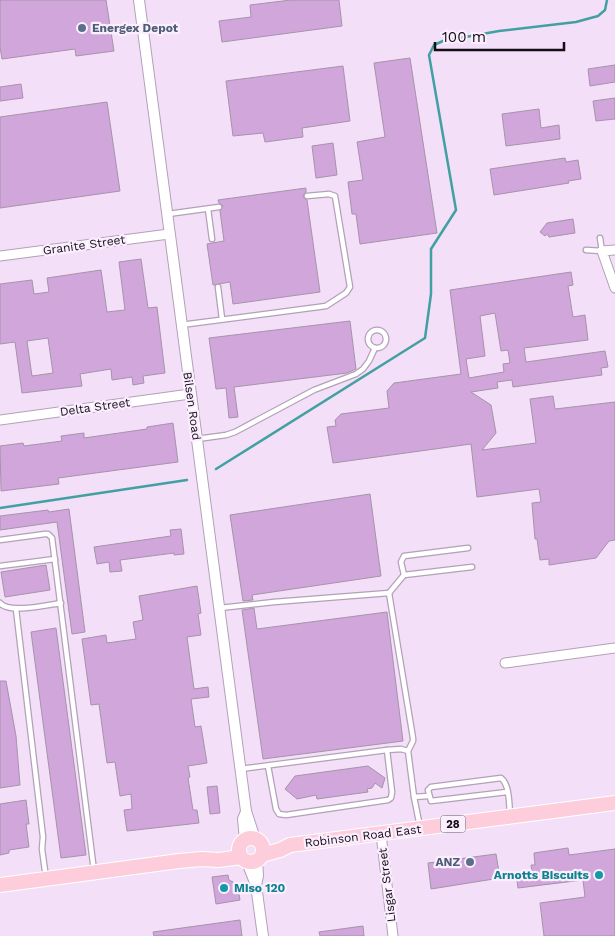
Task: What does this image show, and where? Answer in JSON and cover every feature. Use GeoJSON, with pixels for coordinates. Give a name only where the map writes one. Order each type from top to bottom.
{"type":"FeatureCollection","features":[{"type":"Feature","properties":{"kind":"main road","name":"Robinson Road East"},"geometry":{"type":"LineString","coordinates":[[0,885],[202,859],[219,860],[281,842],[290,845],[615,803]]}},
{"type":"Feature","properties":{"kind":"street","name":"Bilsen Road"},"geometry":{"type":"LineString","coordinates":[[139,0],[246,811],[244,819],[258,876],[256,885],[263,936]]}},
{"type":"Feature","properties":{"kind":"street","name":"Granite Street"},"geometry":{"type":"LineString","coordinates":[[0,256],[169,234]]}},
{"type":"Feature","properties":{"kind":"street"},"geometry":{"type":"LineString","coordinates":[[615,250],[602,251],[615,288]]}},
{"type":"Feature","properties":{"kind":"street","name":"Delta Street"},"geometry":{"type":"LineString","coordinates":[[0,420],[190,394]]}},
{"type":"Feature","properties":{"kind":"street"},"geometry":{"type":"LineString","coordinates":[[505,663],[615,648]]}},
{"type":"Feature","properties":{"kind":"street","name":"Lisgar Street"},"geometry":{"type":"LineString","coordinates":[[381,834],[393,936]]}},
{"type":"Feature","properties":{"kind":"lane"},"geometry":{"type":"LineString","coordinates":[[181,324],[326,306],[348,290],[350,287],[335,196],[329,194],[307,196]]}},
{"type":"Feature","properties":{"kind":"lane"},"geometry":{"type":"LineString","coordinates":[[166,214],[220,207]]}},
{"type":"Feature","properties":{"kind":"lane"},"geometry":{"type":"LineString","coordinates":[[208,208],[212,239]]}},
{"type":"Feature","properties":{"kind":"lane"},"geometry":{"type":"LineString","coordinates":[[586,250],[602,251],[600,238]]}},
{"type":"Feature","properties":{"kind":"lane"},"geometry":{"type":"LineString","coordinates":[[218,287],[222,319]]}},
{"type":"Feature","properties":{"kind":"lane"},"geometry":{"type":"LineString","coordinates":[[196,439],[235,432],[322,386],[356,374],[369,362],[375,348]]}},
{"type":"Feature","properties":{"kind":"lane"},"geometry":{"type":"LineString","coordinates":[[0,540],[48,534],[52,538],[94,873]]}},
{"type":"Feature","properties":{"kind":"lane"},"geometry":{"type":"LineString","coordinates":[[404,575],[402,562],[404,556],[468,548]]}},
{"type":"Feature","properties":{"kind":"lane"},"geometry":{"type":"LineString","coordinates":[[0,566],[55,559]]}},
{"type":"Feature","properties":{"kind":"lane"},"geometry":{"type":"LineString","coordinates":[[219,608],[389,593],[404,575],[472,567]]}},
{"type":"Feature","properties":{"kind":"lane"},"geometry":{"type":"LineString","coordinates":[[389,593],[413,738],[408,751],[420,829]]}},
{"type":"Feature","properties":{"kind":"lane"},"geometry":{"type":"LineString","coordinates":[[0,603],[7,608],[16,609],[61,603]]}},
{"type":"Feature","properties":{"kind":"lane"},"geometry":{"type":"LineString","coordinates":[[16,609],[43,837],[42,849],[46,879]]}},
{"type":"Feature","properties":{"kind":"lane"},"geometry":{"type":"LineString","coordinates":[[240,769],[386,750],[401,749],[408,751]]}},
{"type":"Feature","properties":{"kind":"lane"},"geometry":{"type":"LineString","coordinates":[[268,766],[276,810],[279,814],[286,815],[388,800],[391,798],[392,792],[386,750]]}},
{"type":"Feature","properties":{"kind":"lane"},"geometry":{"type":"LineString","coordinates":[[507,792],[431,801],[428,796],[430,787],[501,778],[506,782],[511,817]]}},
{"type":"Feature","properties":{"kind":"lane"},"geometry":{"type":"LineString","coordinates":[[414,798],[428,796]]}},
{"type":"Feature","properties":{"kind":"building"},"geometry":{"type":"Polygon","coordinates":[[[0,0],[106,0],[114,51],[76,56],[75,49],[2,59],[0,47],[0,0]]]}},
{"type":"Feature","properties":{"kind":"building"},"geometry":{"type":"Polygon","coordinates":[[[291,0],[339,0],[342,26],[222,42],[219,21],[251,17],[250,5],[291,0]]]}},
{"type":"Feature","properties":{"kind":"building"},"geometry":{"type":"Polygon","coordinates":[[[410,58],[437,233],[360,244],[356,214],[352,214],[348,182],[363,180],[357,142],[385,137],[374,63],[410,58]]]}},
{"type":"Feature","properties":{"kind":"building"},"geometry":{"type":"Polygon","coordinates":[[[615,65],[615,82],[590,86],[588,69],[615,65]]]}},
{"type":"Feature","properties":{"kind":"building"},"geometry":{"type":"Polygon","coordinates":[[[343,66],[350,121],[302,128],[303,137],[265,142],[263,133],[233,136],[226,81],[343,66]]]}},
{"type":"Feature","properties":{"kind":"building"},"geometry":{"type":"Polygon","coordinates":[[[21,84],[23,98],[0,101],[0,87],[21,84]]]}},
{"type":"Feature","properties":{"kind":"building"},"geometry":{"type":"Polygon","coordinates":[[[615,98],[615,119],[596,121],[593,101],[615,98]]]}},
{"type":"Feature","properties":{"kind":"building"},"geometry":{"type":"Polygon","coordinates":[[[107,102],[120,191],[0,208],[0,117],[107,102]]]}},
{"type":"Feature","properties":{"kind":"building"},"geometry":{"type":"Polygon","coordinates":[[[539,109],[541,128],[559,125],[560,139],[506,146],[502,114],[539,109]]]}},
{"type":"Feature","properties":{"kind":"building"},"geometry":{"type":"Polygon","coordinates":[[[333,143],[337,175],[316,178],[312,146],[333,143]]]}},
{"type":"Feature","properties":{"kind":"building"},"geometry":{"type":"Polygon","coordinates":[[[565,158],[566,162],[578,160],[581,179],[568,181],[569,183],[494,195],[490,169],[565,158]]]}},
{"type":"Feature","properties":{"kind":"building"},"geometry":{"type":"Polygon","coordinates":[[[306,188],[303,197],[307,200],[320,292],[233,304],[230,282],[213,285],[207,244],[224,241],[220,211],[223,206],[218,200],[306,188]]]}},
{"type":"Feature","properties":{"kind":"building"},"geometry":{"type":"Polygon","coordinates":[[[573,219],[575,233],[549,237],[547,234],[545,236],[540,232],[547,223],[573,219]]]}},
{"type":"Feature","properties":{"kind":"building"},"geometry":{"type":"Polygon","coordinates":[[[141,259],[148,308],[157,307],[165,373],[143,376],[144,383],[133,385],[132,377],[112,380],[111,369],[80,374],[82,386],[22,393],[15,342],[0,344],[0,284],[32,280],[34,294],[49,292],[47,278],[101,270],[107,312],[125,310],[119,262],[141,259]],[[48,338],[27,341],[32,376],[53,373],[48,338]]]}},
{"type":"Feature","properties":{"kind":"building"},"geometry":{"type":"Polygon","coordinates":[[[571,272],[573,285],[568,286],[573,317],[585,315],[588,340],[524,348],[526,362],[605,351],[608,367],[601,368],[602,375],[513,387],[512,380],[497,382],[498,388],[471,392],[491,405],[496,433],[482,450],[536,443],[530,399],[553,396],[555,409],[615,402],[615,540],[609,541],[596,558],[549,565],[549,559],[540,560],[537,539],[535,539],[532,503],[541,502],[539,489],[477,497],[471,444],[333,463],[327,427],[336,426],[335,420],[341,414],[389,408],[387,391],[394,383],[461,374],[450,290],[571,272]],[[495,313],[480,316],[485,356],[466,359],[469,378],[504,372],[503,364],[510,363],[508,350],[501,351],[495,313]]]}},
{"type":"Feature","properties":{"kind":"building"},"geometry":{"type":"Polygon","coordinates":[[[350,321],[356,369],[347,373],[234,387],[238,417],[229,418],[226,388],[216,389],[209,338],[350,321]]]}},
{"type":"Feature","properties":{"kind":"building"},"geometry":{"type":"Polygon","coordinates":[[[173,423],[178,462],[58,478],[59,484],[1,491],[0,446],[23,443],[24,446],[62,441],[61,436],[84,433],[84,438],[147,429],[147,427],[173,423]]]}},
{"type":"Feature","properties":{"kind":"building"},"geometry":{"type":"Polygon","coordinates":[[[370,494],[381,576],[252,595],[253,600],[243,601],[230,515],[370,494]]]}},
{"type":"Feature","properties":{"kind":"building"},"geometry":{"type":"Polygon","coordinates":[[[69,509],[85,632],[72,634],[57,522],[0,530],[0,516],[69,509]]]}},
{"type":"Feature","properties":{"kind":"building"},"geometry":{"type":"Polygon","coordinates":[[[181,529],[184,554],[174,555],[174,553],[120,560],[122,571],[110,572],[109,562],[97,564],[94,547],[171,536],[170,530],[181,529]]]}},
{"type":"Feature","properties":{"kind":"building"},"geometry":{"type":"Polygon","coordinates":[[[46,565],[50,590],[5,597],[1,572],[46,565]]]}},
{"type":"Feature","properties":{"kind":"building"},"geometry":{"type":"Polygon","coordinates":[[[197,586],[201,613],[198,614],[201,635],[187,637],[194,689],[208,687],[209,697],[191,699],[195,727],[201,726],[207,763],[188,766],[193,810],[197,810],[199,823],[127,831],[124,810],[132,809],[131,794],[120,796],[115,762],[107,763],[99,704],[91,705],[82,639],[106,635],[107,643],[136,639],[133,622],[143,620],[139,596],[197,586]]]}},
{"type":"Feature","properties":{"kind":"building"},"geometry":{"type":"Polygon","coordinates":[[[254,608],[257,629],[387,612],[403,741],[263,759],[242,610],[254,608]]]}},
{"type":"Feature","properties":{"kind":"building"},"geometry":{"type":"Polygon","coordinates":[[[56,628],[86,855],[61,858],[31,632],[56,628]]]}},
{"type":"Feature","properties":{"kind":"building"},"geometry":{"type":"Polygon","coordinates":[[[0,681],[6,681],[16,736],[20,785],[0,788],[0,681]]]}},
{"type":"Feature","properties":{"kind":"building"},"geometry":{"type":"Polygon","coordinates":[[[368,766],[385,778],[382,788],[375,783],[372,788],[367,789],[368,792],[317,799],[316,795],[297,799],[285,789],[295,776],[368,766]]]}},
{"type":"Feature","properties":{"kind":"building"},"geometry":{"type":"Polygon","coordinates":[[[217,786],[220,813],[210,814],[207,787],[217,786]]]}},
{"type":"Feature","properties":{"kind":"building"},"geometry":{"type":"Polygon","coordinates":[[[26,800],[29,824],[26,824],[29,847],[9,850],[9,853],[0,855],[0,804],[26,800]]]}},
{"type":"Feature","properties":{"kind":"building","name":"Arnotts Biscuits"},"geometry":{"type":"Polygon","coordinates":[[[568,848],[569,855],[615,849],[615,936],[544,936],[540,903],[585,897],[583,880],[518,888],[516,874],[532,872],[531,865],[535,865],[534,853],[568,848]]]}},
{"type":"Feature","properties":{"kind":"building"},"geometry":{"type":"Polygon","coordinates":[[[496,854],[500,878],[431,889],[428,863],[496,854]]]}},
{"type":"Feature","properties":{"kind":"building","name":"Miso 120"},"geometry":{"type":"Polygon","coordinates":[[[228,875],[229,880],[235,883],[236,894],[239,894],[240,900],[216,904],[212,877],[228,875]]]}},
{"type":"Feature","properties":{"kind":"building"},"geometry":{"type":"Polygon","coordinates":[[[240,920],[242,936],[154,936],[153,932],[240,920]]]}},
{"type":"Feature","properties":{"kind":"building"},"geometry":{"type":"Polygon","coordinates":[[[363,926],[364,936],[320,936],[319,932],[363,926]]]}},
{"type":"Feature","properties":{"kind":"waterway"},"geometry":{"type":"LineString","coordinates":[[216,469],[425,338],[431,294],[431,249],[456,210],[429,55],[434,45],[443,41],[499,31],[576,22],[598,16],[605,10],[607,0]]}},
{"type":"Feature","properties":{"kind":"waterway"},"geometry":{"type":"LineString","coordinates":[[0,508],[187,480]]}},
{"type":"Feature","properties":{"kind":"place","name":"Energex Depot"},"geometry":{"type":"Point","coordinates":[82,28]}},
{"type":"Feature","properties":{"kind":"place","name":"ANZ"},"geometry":{"type":"Point","coordinates":[470,862]}},
{"type":"Feature","properties":{"kind":"place","name":"Arnotts Biscuits"},"geometry":{"type":"Point","coordinates":[599,875]}},
{"type":"Feature","properties":{"kind":"place","name":"Miso 120"},"geometry":{"type":"Point","coordinates":[224,888]}}]}
